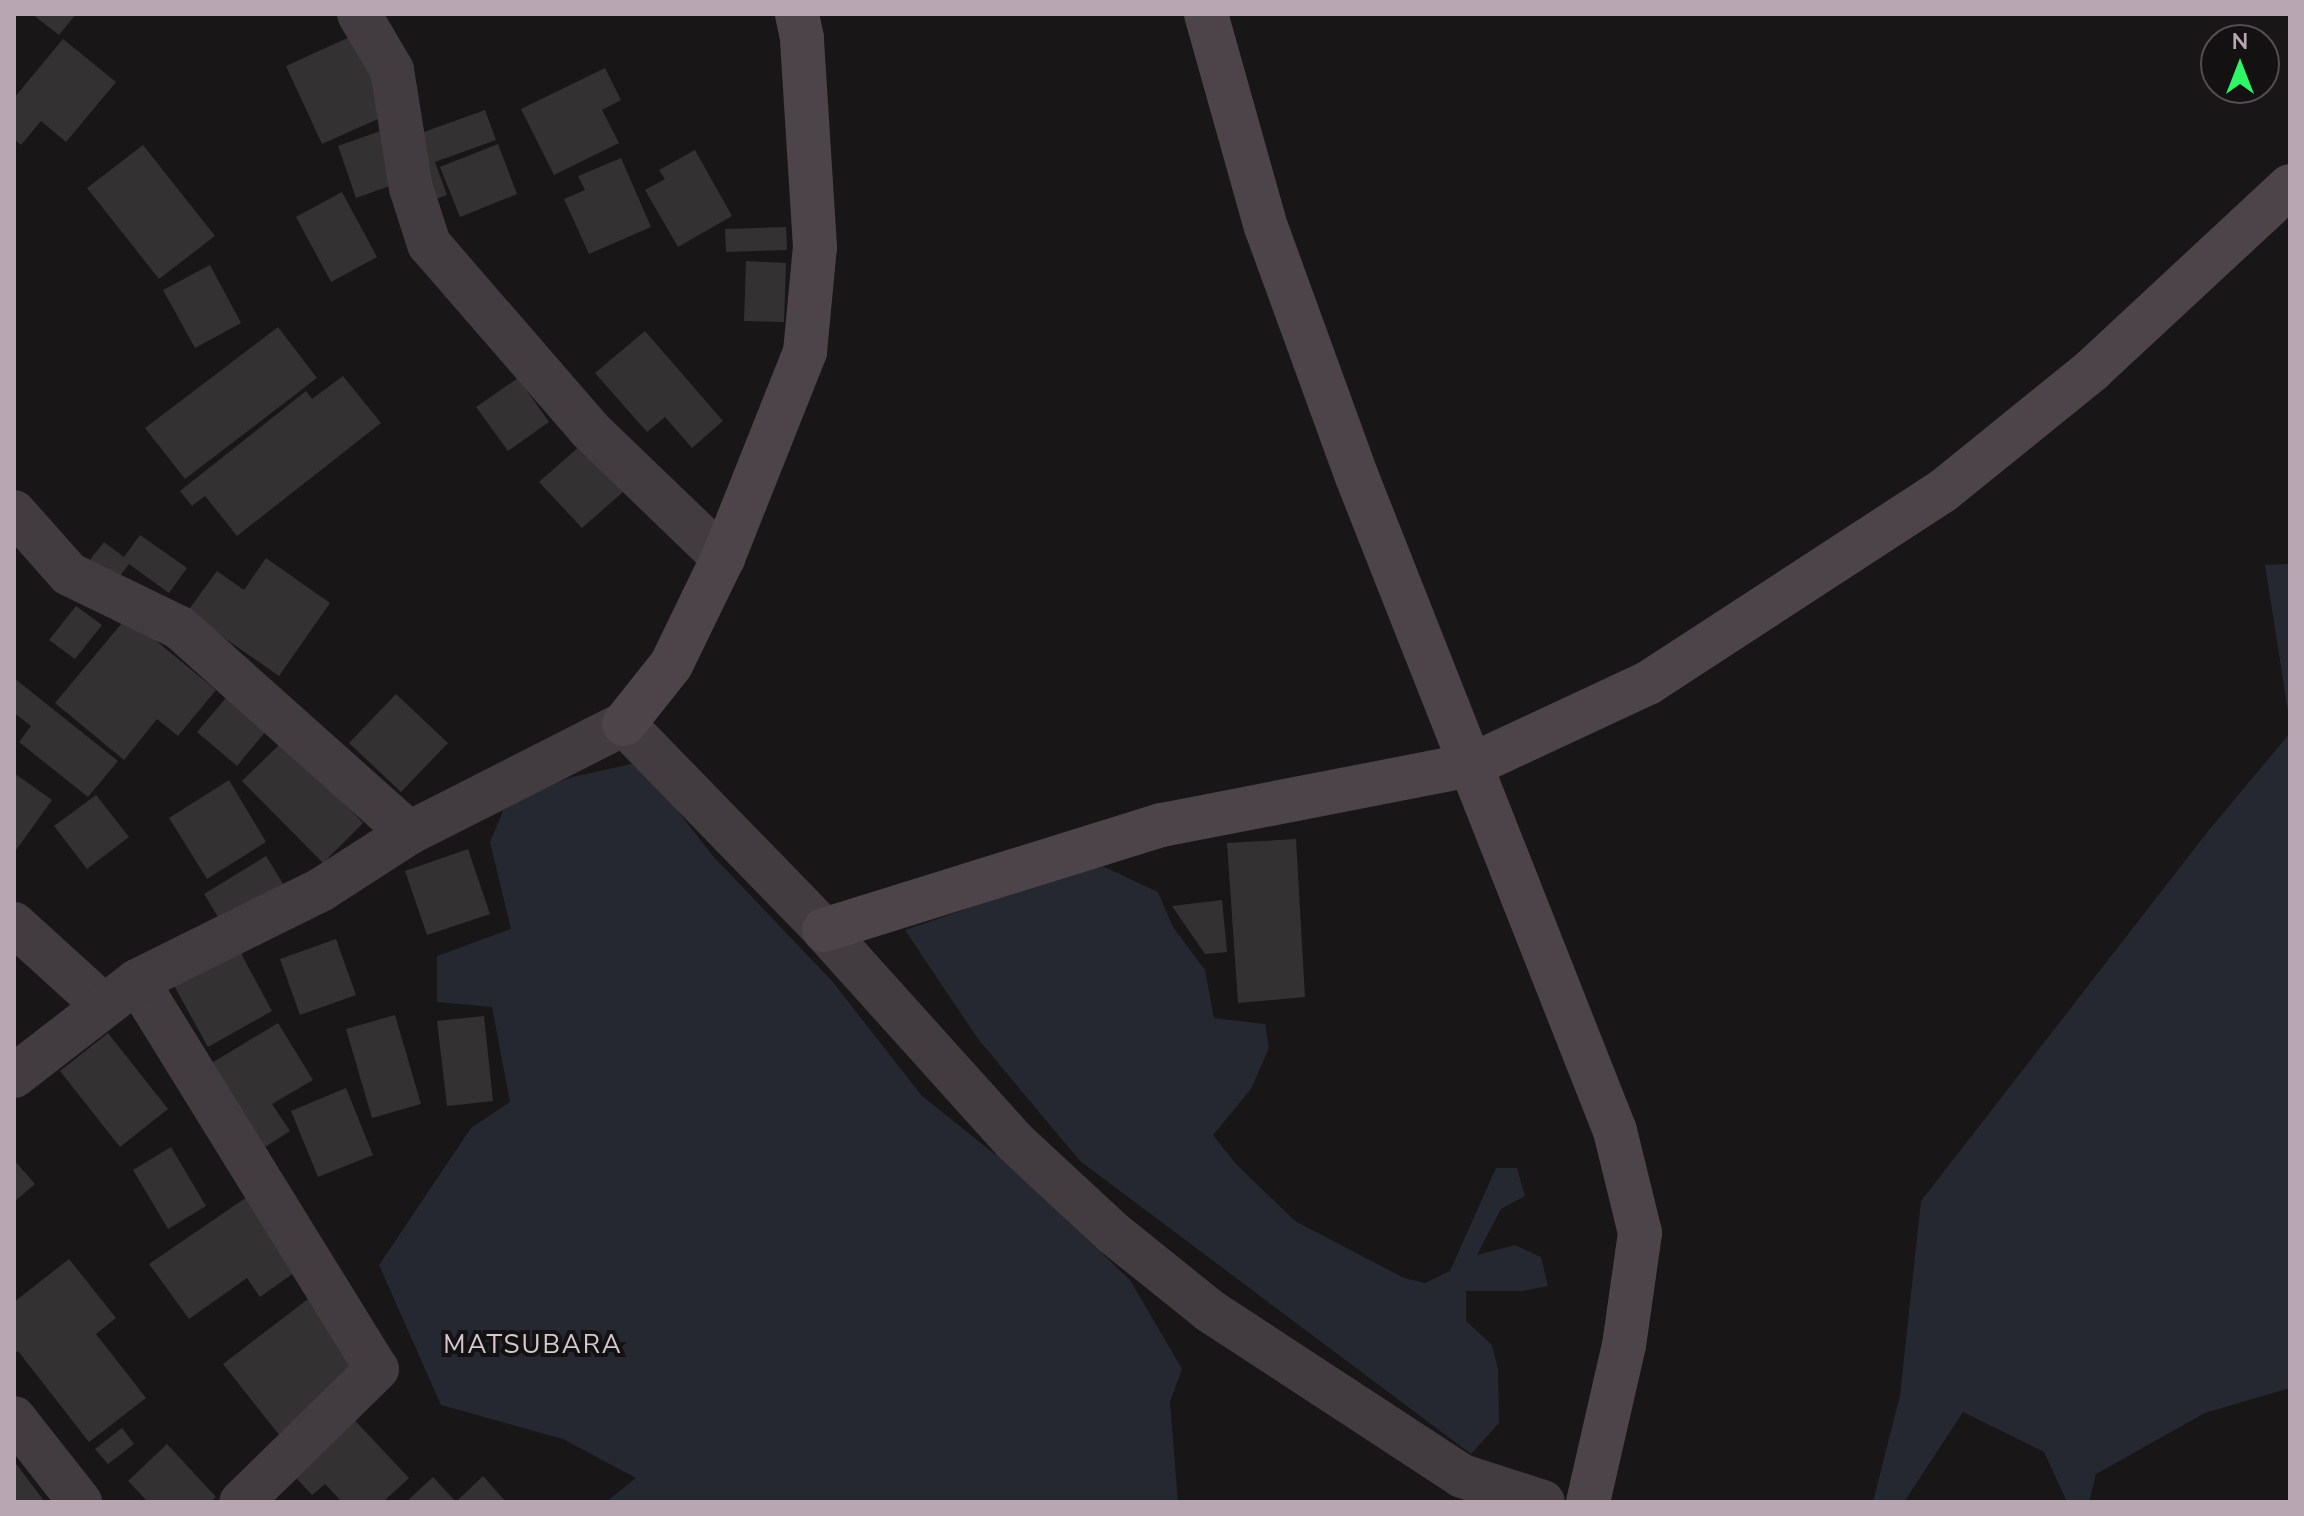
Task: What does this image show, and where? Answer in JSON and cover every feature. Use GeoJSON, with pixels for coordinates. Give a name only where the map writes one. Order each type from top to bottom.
{"type":"FeatureCollection","features":[{"type":"Feature","properties":{"kind":"street"},"geometry":{"type":"LineString","coordinates":[[359,14],[392,70],[411,188],[429,244],[590,430],[723,558]]}},
{"type":"Feature","properties":{"kind":"street"},"geometry":{"type":"LineString","coordinates":[[14,1076],[120,993],[322,889],[409,833],[624,724],[671,665],[723,558],[805,352],[815,247],[802,38],[797,14]]}},
{"type":"Feature","properties":{"kind":"street"},"geometry":{"type":"LineString","coordinates":[[1206,14],[1266,227],[1357,477],[1615,1131],[1640,1233],[1624,1345],[1588,1502]]}},
{"type":"Feature","properties":{"kind":"street"},"geometry":{"type":"LineString","coordinates":[[824,930],[1162,825],[1472,765],[1648,683],[1944,490],[2092,370],[2290,186]]}},
{"type":"Feature","properties":{"kind":"street"},"geometry":{"type":"LineString","coordinates":[[14,512],[69,574],[180,628],[409,833]]}},
{"type":"Feature","properties":{"kind":"street"},"geometry":{"type":"LineString","coordinates":[[624,724],[824,930],[1014,1141],[1113,1233],[1210,1311],[1462,1476],[1543,1502]]}},
{"type":"Feature","properties":{"kind":"street"},"geometry":{"type":"LineString","coordinates":[[14,924],[120,993],[377,1369],[241,1502]]}},
{"type":"Feature","properties":{"kind":"street"},"geometry":{"type":"LineString","coordinates":[[14,1418],[80,1502]]}},
{"type":"Feature","properties":{"kind":"shaded area"},"geometry":{"type":"Polygon","coordinates":[[[2290,564],[2290,724],[2265,565],[2290,564]]]}},
{"type":"Feature","properties":{"kind":"shaded area"},"geometry":{"type":"Polygon","coordinates":[[[2290,733],[2290,1388],[2205,1413],[2096,1474],[2089,1502],[2067,1502],[2044,1452],[1963,1412],[1904,1502],[1873,1502],[1900,1395],[1921,1201],[2209,830],[2290,733]]]}},
{"type":"Feature","properties":{"kind":"shaded area"},"geometry":{"type":"Polygon","coordinates":[[[640,762],[712,855],[832,981],[922,1096],[1016,1171],[1130,1280],[1182,1369],[1170,1402],[1178,1502],[606,1502],[636,1478],[563,1439],[441,1405],[379,1265],[471,1128],[510,1102],[492,1007],[437,1002],[437,956],[511,929],[490,842],[508,799],[572,777],[640,762]]]}},
{"type":"Feature","properties":{"kind":"shaded area"},"geometry":{"type":"Polygon","coordinates":[[[1098,864],[1158,892],[1173,927],[1205,970],[1214,1018],[1265,1024],[1269,1048],[1251,1089],[1213,1135],[1235,1163],[1295,1221],[1404,1278],[1425,1283],[1450,1271],[1496,1168],[1517,1168],[1525,1196],[1501,1209],[1477,1255],[1515,1245],[1541,1257],[1548,1286],[1522,1291],[1466,1291],[1466,1321],[1492,1345],[1498,1369],[1499,1423],[1471,1454],[1080,1161],[978,1039],[905,930],[1098,864]]]}},
{"type":"Feature","properties":{"kind":"building"},"geometry":{"type":"Polygon","coordinates":[[[32,14],[76,14],[59,35],[32,14]]]}},
{"type":"Feature","properties":{"kind":"building"},"geometry":{"type":"Polygon","coordinates":[[[354,35],[389,114],[322,144],[286,66],[354,35]]]}},
{"type":"Feature","properties":{"kind":"building"},"geometry":{"type":"Polygon","coordinates":[[[63,39],[116,82],[66,142],[41,121],[21,145],[14,139],[14,98],[63,39]]]}},
{"type":"Feature","properties":{"kind":"building"},"geometry":{"type":"Polygon","coordinates":[[[605,68],[621,100],[602,110],[619,143],[554,175],[521,109],[605,68]]]}},
{"type":"Feature","properties":{"kind":"building"},"geometry":{"type":"Polygon","coordinates":[[[485,110],[496,140],[435,162],[447,195],[433,200],[410,137],[485,110]]]}},
{"type":"Feature","properties":{"kind":"building"},"geometry":{"type":"Polygon","coordinates":[[[383,130],[401,182],[356,198],[338,146],[383,130]]]}},
{"type":"Feature","properties":{"kind":"building"},"geometry":{"type":"Polygon","coordinates":[[[498,144],[517,194],[460,217],[440,167],[498,144]]]}},
{"type":"Feature","properties":{"kind":"building"},"geometry":{"type":"Polygon","coordinates":[[[143,145],[215,236],[159,279],[87,188],[143,145]]]}},
{"type":"Feature","properties":{"kind":"building"},"geometry":{"type":"Polygon","coordinates":[[[695,150],[732,216],[678,247],[645,190],[665,179],[659,170],[695,150]]]}},
{"type":"Feature","properties":{"kind":"building"},"geometry":{"type":"Polygon","coordinates":[[[621,158],[651,227],[589,254],[564,199],[585,190],[578,176],[621,158]]]}},
{"type":"Feature","properties":{"kind":"building"},"geometry":{"type":"Polygon","coordinates":[[[342,192],[377,257],[331,282],[296,217],[342,192]]]}},
{"type":"Feature","properties":{"kind":"building"},"geometry":{"type":"Polygon","coordinates":[[[786,227],[787,250],[726,252],[725,229],[786,227]]]}},
{"type":"Feature","properties":{"kind":"building"},"geometry":{"type":"Polygon","coordinates":[[[746,261],[786,263],[784,322],[744,321],[746,261]]]}},
{"type":"Feature","properties":{"kind":"building"},"geometry":{"type":"Polygon","coordinates":[[[210,265],[241,323],[195,348],[163,290],[210,265]]]}},
{"type":"Feature","properties":{"kind":"building"},"geometry":{"type":"Polygon","coordinates":[[[278,327],[317,378],[185,479],[145,428],[278,327]]]}},
{"type":"Feature","properties":{"kind":"building"},"geometry":{"type":"Polygon","coordinates":[[[645,331],[723,421],[692,448],[665,417],[647,432],[595,373],[645,331]]]}},
{"type":"Feature","properties":{"kind":"building"},"geometry":{"type":"Polygon","coordinates":[[[343,376],[381,423],[237,536],[205,496],[192,506],[180,491],[306,391],[312,399],[343,376]]]}},
{"type":"Feature","properties":{"kind":"building"},"geometry":{"type":"Polygon","coordinates":[[[518,378],[549,422],[508,451],[476,407],[518,378]]]}},
{"type":"Feature","properties":{"kind":"building"},"geometry":{"type":"Polygon","coordinates":[[[581,445],[623,492],[582,528],[539,482],[581,445]]]}},
{"type":"Feature","properties":{"kind":"building"},"geometry":{"type":"Polygon","coordinates":[[[140,535],[187,568],[169,593],[129,564],[116,581],[89,561],[104,542],[124,557],[140,535]]]}},
{"type":"Feature","properties":{"kind":"building"},"geometry":{"type":"Polygon","coordinates":[[[266,558],[330,603],[279,676],[187,612],[217,571],[244,590],[266,558]]]}},
{"type":"Feature","properties":{"kind":"building"},"geometry":{"type":"Polygon","coordinates":[[[76,606],[102,625],[75,659],[49,640],[76,606]]]}},
{"type":"Feature","properties":{"kind":"building"},"geometry":{"type":"Polygon","coordinates":[[[127,617],[216,690],[178,736],[157,719],[124,760],[55,703],[127,617]]]}},
{"type":"Feature","properties":{"kind":"building"},"geometry":{"type":"Polygon","coordinates":[[[14,678],[118,761],[88,797],[19,742],[31,726],[14,713],[14,678]]]}},
{"type":"Feature","properties":{"kind":"building"},"geometry":{"type":"Polygon","coordinates":[[[231,692],[270,726],[237,766],[197,732],[231,692]]]}},
{"type":"Feature","properties":{"kind":"building"},"geometry":{"type":"Polygon","coordinates":[[[396,694],[448,743],[401,792],[349,743],[396,694]]]}},
{"type":"Feature","properties":{"kind":"building"},"geometry":{"type":"Polygon","coordinates":[[[283,741],[363,823],[323,863],[242,781],[283,741]]]}},
{"type":"Feature","properties":{"kind":"building"},"geometry":{"type":"Polygon","coordinates":[[[14,773],[52,800],[14,853],[14,773]]]}},
{"type":"Feature","properties":{"kind":"building"},"geometry":{"type":"Polygon","coordinates":[[[229,780],[266,842],[207,879],[169,818],[229,780]]]}},
{"type":"Feature","properties":{"kind":"building"},"geometry":{"type":"Polygon","coordinates":[[[96,795],[129,837],[87,869],[54,826],[96,795]]]}},
{"type":"Feature","properties":{"kind":"building"},"geometry":{"type":"Polygon","coordinates":[[[1296,839],[1305,997],[1238,1003],[1227,843],[1296,839]]]}},
{"type":"Feature","properties":{"kind":"building"},"geometry":{"type":"Polygon","coordinates":[[[468,849],[490,914],[427,935],[405,871],[468,849]]]}},
{"type":"Feature","properties":{"kind":"building"},"geometry":{"type":"Polygon","coordinates":[[[266,856],[285,887],[223,925],[204,894],[266,856]]]}},
{"type":"Feature","properties":{"kind":"building"},"geometry":{"type":"Polygon","coordinates":[[[1222,900],[1227,952],[1205,954],[1172,906],[1222,900]]]}},
{"type":"Feature","properties":{"kind":"building"},"geometry":{"type":"Polygon","coordinates":[[[336,939],[356,995],[300,1015],[280,959],[336,939]]]}},
{"type":"Feature","properties":{"kind":"building"},"geometry":{"type":"Polygon","coordinates":[[[237,946],[272,1011],[208,1047],[172,982],[237,946]]]}},
{"type":"Feature","properties":{"kind":"building"},"geometry":{"type":"Polygon","coordinates":[[[395,1015],[421,1104],[372,1118],[346,1029],[395,1015]]]}},
{"type":"Feature","properties":{"kind":"building"},"geometry":{"type":"Polygon","coordinates":[[[484,1016],[493,1101],[447,1106],[437,1021],[484,1016]]]}},
{"type":"Feature","properties":{"kind":"building"},"geometry":{"type":"Polygon","coordinates":[[[278,1023],[313,1080],[272,1104],[290,1131],[262,1149],[210,1064],[278,1023]]]}},
{"type":"Feature","properties":{"kind":"building"},"geometry":{"type":"Polygon","coordinates":[[[108,1033],[168,1109],[120,1147],[60,1071],[108,1033]]]}},
{"type":"Feature","properties":{"kind":"building"},"geometry":{"type":"Polygon","coordinates":[[[346,1088],[373,1155],[318,1177],[291,1111],[346,1088]]]}},
{"type":"Feature","properties":{"kind":"building"},"geometry":{"type":"Polygon","coordinates":[[[171,1147],[206,1206],[168,1229],[133,1170],[171,1147]]]}},
{"type":"Feature","properties":{"kind":"building"},"geometry":{"type":"Polygon","coordinates":[[[14,1160],[35,1184],[14,1202],[14,1160]]]}},
{"type":"Feature","properties":{"kind":"building"},"geometry":{"type":"Polygon","coordinates":[[[247,1197],[298,1270],[260,1297],[247,1278],[189,1319],[149,1264],[247,1197]]]}},
{"type":"Feature","properties":{"kind":"building"},"geometry":{"type":"Polygon","coordinates":[[[69,1259],[116,1318],[96,1334],[146,1398],[89,1442],[18,1351],[14,1354],[14,1302],[69,1259]]]}},
{"type":"Feature","properties":{"kind":"building"},"geometry":{"type":"Polygon","coordinates":[[[308,1299],[364,1371],[280,1436],[223,1364],[308,1299]]]}},
{"type":"Feature","properties":{"kind":"building"},"geometry":{"type":"Polygon","coordinates":[[[346,1411],[409,1478],[383,1502],[342,1502],[325,1484],[312,1495],[286,1467],[346,1411]]]}},
{"type":"Feature","properties":{"kind":"building"},"geometry":{"type":"Polygon","coordinates":[[[122,1428],[134,1444],[108,1464],[95,1449],[122,1428]]]}},
{"type":"Feature","properties":{"kind":"building"},"geometry":{"type":"Polygon","coordinates":[[[167,1444],[216,1497],[210,1502],[148,1502],[128,1481],[167,1444]]]}},
{"type":"Feature","properties":{"kind":"building"},"geometry":{"type":"Polygon","coordinates":[[[14,1461],[45,1502],[14,1502],[14,1461]]]}},
{"type":"Feature","properties":{"kind":"building"},"geometry":{"type":"Polygon","coordinates":[[[483,1476],[506,1502],[456,1502],[483,1476]]]}},
{"type":"Feature","properties":{"kind":"building"},"geometry":{"type":"Polygon","coordinates":[[[433,1477],[456,1502],[406,1502],[433,1477]]]}},
{"type":"Feature","properties":{"kind":"district","name":"MATSUBARA"},"geometry":{"type":"Point","coordinates":[533,1345]}}]}
